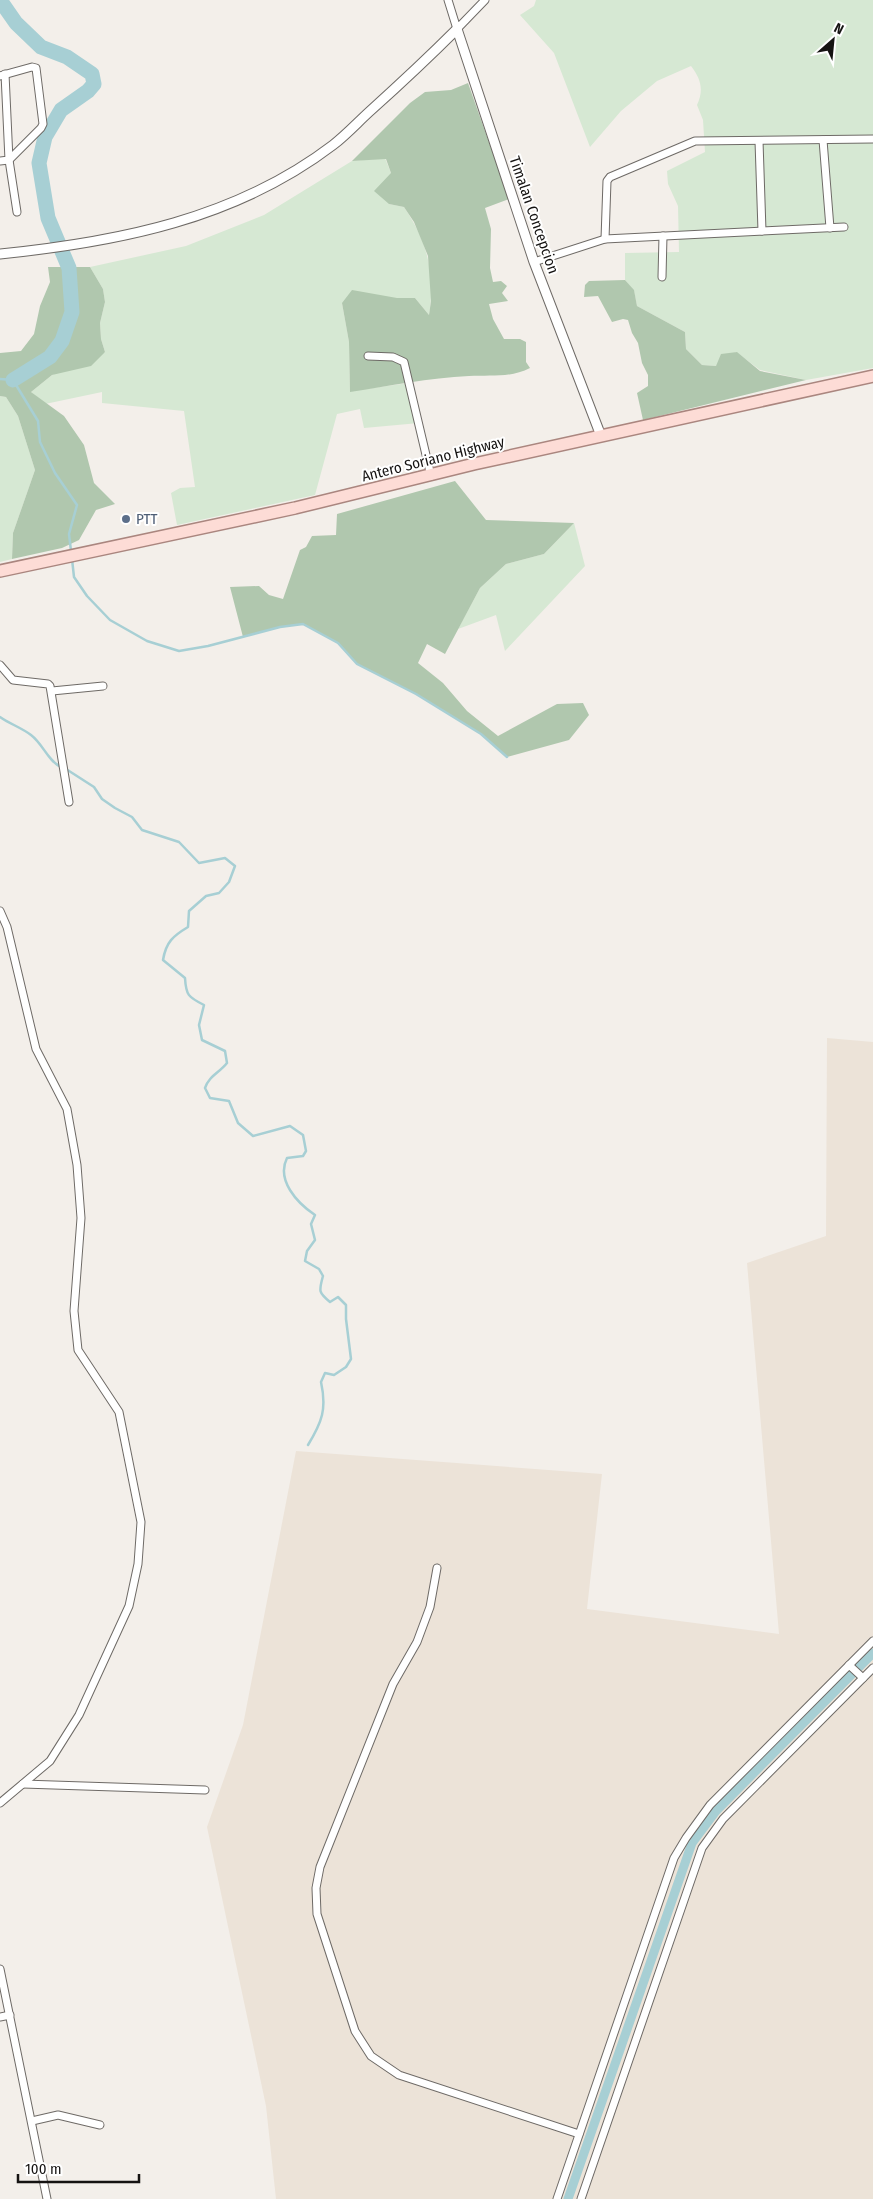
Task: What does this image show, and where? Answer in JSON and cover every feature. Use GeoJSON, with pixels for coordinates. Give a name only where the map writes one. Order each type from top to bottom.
{"type":"FeatureCollection","features":[{"type":"Feature","properties":{"kind":"main road","name":"Antero Soriano Highway"},"geometry":{"type":"LineString","coordinates":[[0,571],[295,508],[601,436],[873,376]]}},
{"type":"Feature","properties":{"kind":"street","name":"Timalan Concepcion"},"geometry":{"type":"LineString","coordinates":[[448,0],[534,262],[601,436]]}},
{"type":"Feature","properties":{"kind":"street"},"geometry":{"type":"LineString","coordinates":[[0,254],[54,249],[111,240],[202,215],[224,207],[285,176],[334,144],[423,63],[485,0]]}},
{"type":"Feature","properties":{"kind":"street"},"geometry":{"type":"LineString","coordinates":[[0,161],[9,160],[41,128],[36,68],[32,67],[3,75],[9,160],[17,212]]}},
{"type":"Feature","properties":{"kind":"street"},"geometry":{"type":"LineString","coordinates":[[605,239],[607,181],[610,177],[695,141],[873,139]]}},
{"type":"Feature","properties":{"kind":"street"},"geometry":{"type":"LineString","coordinates":[[823,140],[830,228]]}},
{"type":"Feature","properties":{"kind":"street"},"geometry":{"type":"LineString","coordinates":[[759,141],[762,232]]}},
{"type":"Feature","properties":{"kind":"street"},"geometry":{"type":"LineString","coordinates":[[534,262],[605,239],[844,227]]}},
{"type":"Feature","properties":{"kind":"street"},"geometry":{"type":"LineString","coordinates":[[662,277],[663,236]]}},
{"type":"Feature","properties":{"kind":"street"},"geometry":{"type":"LineString","coordinates":[[368,356],[393,357],[404,362],[431,476]]}},
{"type":"Feature","properties":{"kind":"street"},"geometry":{"type":"LineString","coordinates":[[0,665],[13,680],[48,684],[52,690],[69,802]]}},
{"type":"Feature","properties":{"kind":"street"},"geometry":{"type":"LineString","coordinates":[[52,690],[103,686]]}},
{"type":"Feature","properties":{"kind":"street"},"geometry":{"type":"LineString","coordinates":[[0,911],[8,927],[36,1049],[66,1109],[77,1165],[80,1218],[74,1311],[78,1350],[118,1412],[141,1522],[138,1564],[130,1606],[79,1716],[50,1761],[0,1803]]}},
{"type":"Feature","properties":{"kind":"street"},"geometry":{"type":"LineString","coordinates":[[437,1568],[430,1607],[416,1642],[393,1684],[320,1867],[316,1888],[316,1914],[355,2031],[372,2056],[399,2075],[579,2134]]}},
{"type":"Feature","properties":{"kind":"street"},"geometry":{"type":"LineString","coordinates":[[557,2199],[674,1858],[710,1805],[873,1641]]}},
{"type":"Feature","properties":{"kind":"street"},"geometry":{"type":"LineString","coordinates":[[849,1665],[863,1678]]}},
{"type":"Feature","properties":{"kind":"street"},"geometry":{"type":"LineString","coordinates":[[581,2199],[702,1848],[723,1819],[873,1668]]}},
{"type":"Feature","properties":{"kind":"street"},"geometry":{"type":"LineString","coordinates":[[23,1784],[205,1790]]}},
{"type":"Feature","properties":{"kind":"street"},"geometry":{"type":"LineString","coordinates":[[0,1969],[1,1982],[10,2015],[47,2199]]}},
{"type":"Feature","properties":{"kind":"street"},"geometry":{"type":"LineString","coordinates":[[0,2017],[10,2015]]}},
{"type":"Feature","properties":{"kind":"street"},"geometry":{"type":"LineString","coordinates":[[32,2121],[58,2115],[100,2125]]}},
{"type":"Feature","properties":{"kind":"shaded area"},"geometry":{"type":"Polygon","coordinates":[[[827,1038],[873,1042],[873,2199],[276,2199],[266,2106],[207,1827],[243,1725],[296,1451],[602,1474],[587,1609],[779,1634],[747,1263],[826,1236],[827,1038]]]}},
{"type":"Feature","properties":{"kind":"green space"},"geometry":{"type":"Polygon","coordinates":[[[536,0],[873,0],[873,368],[806,380],[760,370],[736,352],[716,366],[702,365],[686,349],[685,332],[637,306],[634,291],[625,280],[625,253],[679,252],[678,206],[668,184],[667,171],[705,152],[703,120],[697,105],[701,89],[699,80],[691,66],[657,81],[621,111],[590,147],[554,53],[520,15],[534,6],[536,0]]]}},
{"type":"Feature","properties":{"kind":"green space"},"geometry":{"type":"Polygon","coordinates":[[[468,83],[509,199],[485,208],[491,229],[490,268],[493,282],[501,281],[507,286],[502,293],[508,301],[489,304],[493,319],[504,339],[520,339],[526,342],[526,362],[530,368],[508,375],[439,378],[350,392],[349,342],[342,303],[352,290],[397,298],[415,298],[429,315],[431,301],[428,256],[414,222],[404,207],[389,204],[374,191],[391,173],[386,159],[352,161],[410,103],[425,92],[451,90],[468,83]]]}},
{"type":"Feature","properties":{"kind":"green space"},"geometry":{"type":"Polygon","coordinates":[[[385,158],[391,173],[389,204],[404,207],[419,232],[428,258],[431,286],[429,315],[415,298],[342,303],[349,342],[350,391],[409,383],[419,423],[364,428],[360,409],[337,414],[315,495],[177,525],[171,493],[180,488],[195,487],[184,411],[102,403],[102,392],[45,404],[31,392],[52,375],[105,352],[101,339],[100,323],[105,302],[103,289],[90,267],[186,246],[264,215],[352,161],[385,158]]]}},
{"type":"Feature","properties":{"kind":"green space"},"geometry":{"type":"Polygon","coordinates":[[[48,267],[90,267],[103,289],[105,302],[100,323],[101,339],[105,352],[91,366],[52,375],[31,392],[64,416],[84,445],[94,483],[115,504],[96,510],[79,540],[62,548],[12,559],[13,533],[35,470],[18,416],[6,397],[0,396],[0,353],[21,351],[34,334],[40,306],[50,282],[48,267]]]}},
{"type":"Feature","properties":{"kind":"green space"},"geometry":{"type":"Polygon","coordinates":[[[625,280],[634,290],[637,306],[685,332],[686,349],[702,365],[716,366],[721,354],[737,352],[760,371],[806,380],[643,420],[637,393],[648,386],[648,375],[642,363],[638,343],[632,333],[628,320],[623,319],[612,322],[598,296],[584,297],[585,285],[589,281],[625,280]]]}},
{"type":"Feature","properties":{"kind":"green space"},"geometry":{"type":"Polygon","coordinates":[[[0,396],[6,397],[18,416],[35,470],[13,533],[12,559],[0,562],[0,396]]]}},
{"type":"Feature","properties":{"kind":"green space"},"geometry":{"type":"Polygon","coordinates":[[[455,481],[486,520],[574,523],[544,554],[506,564],[480,588],[445,654],[427,644],[418,663],[443,683],[467,711],[498,736],[557,704],[583,703],[589,715],[569,740],[507,757],[481,734],[416,694],[357,664],[338,643],[303,624],[280,627],[243,637],[230,587],[259,586],[269,595],[283,599],[300,550],[306,547],[312,536],[336,535],[337,514],[455,481]]]}},
{"type":"Feature","properties":{"kind":"green space"},"geometry":{"type":"Polygon","coordinates":[[[574,523],[585,566],[505,651],[496,615],[458,629],[480,588],[506,564],[544,554],[574,523]]]}},
{"type":"Feature","properties":{"kind":"waterway"},"geometry":{"type":"LineString","coordinates":[[0,0],[16,23],[41,47],[67,57],[92,74],[94,84],[88,91],[61,110],[45,137],[39,163],[48,218],[69,268],[72,312],[62,341],[50,357],[13,380]]}},
{"type":"Feature","properties":{"kind":"waterway"},"geometry":{"type":"LineString","coordinates":[[0,379],[13,380],[38,421],[40,442],[55,473],[77,505],[69,534],[71,551]]}},
{"type":"Feature","properties":{"kind":"waterway"},"geometry":{"type":"LineString","coordinates":[[72,559],[74,577],[87,596],[110,620],[147,641],[179,651],[208,646],[280,627],[303,624],[338,643],[357,664],[416,694],[481,734],[507,757]]}},
{"type":"Feature","properties":{"kind":"waterway"},"geometry":{"type":"LineString","coordinates":[[0,717],[31,735],[53,761],[61,767]]}},
{"type":"Feature","properties":{"kind":"waterway"},"geometry":{"type":"LineString","coordinates":[[66,769],[94,787],[102,799],[132,817],[142,830],[179,842],[199,863],[225,858],[235,866],[229,882],[219,893],[206,896],[189,911],[188,927],[171,940],[163,960],[185,978],[189,995],[204,1005],[199,1025],[202,1040],[225,1051],[227,1063],[212,1077],[205,1088],[210,1098],[229,1101],[238,1123],[253,1136],[290,1126],[303,1135],[306,1151],[303,1156],[287,1158],[284,1174],[286,1183],[295,1197],[315,1215],[311,1224],[315,1240],[307,1251],[305,1261],[319,1269],[323,1276],[320,1288],[323,1296],[330,1302],[338,1297],[346,1305],[351,1359],[346,1367],[334,1375],[325,1373],[321,1382],[323,1392],[322,1415],[308,1445]]}},
{"type":"Feature","properties":{"kind":"waterway"},"geometry":{"type":"LineString","coordinates":[[568,2199],[692,1843],[716,1811],[873,1653]]}},
{"type":"Feature","properties":{"kind":"place","name":"PTT"},"geometry":{"type":"Point","coordinates":[126,519]}}]}
